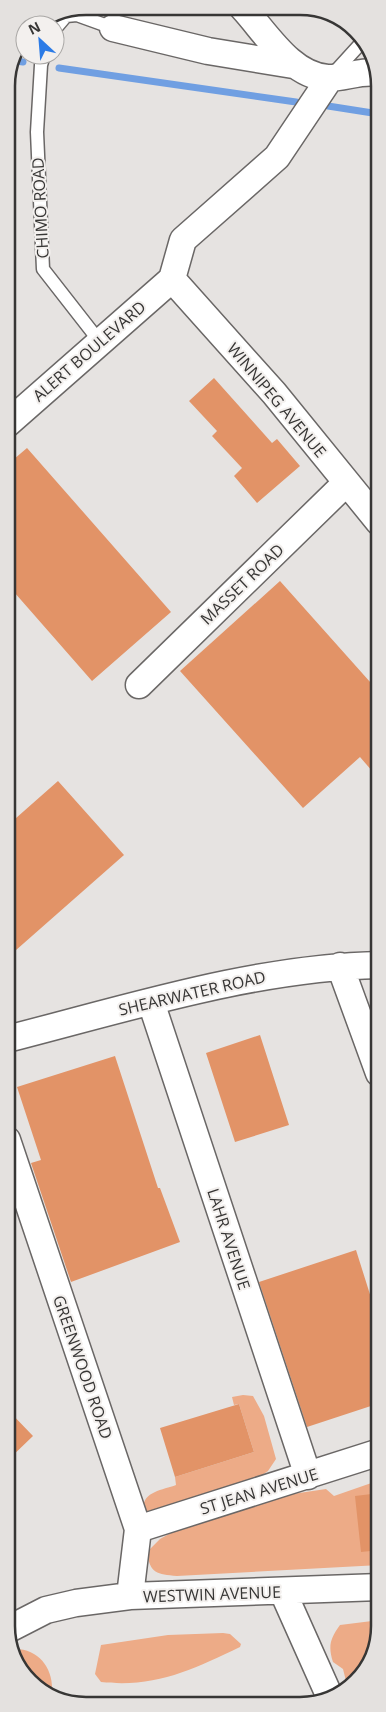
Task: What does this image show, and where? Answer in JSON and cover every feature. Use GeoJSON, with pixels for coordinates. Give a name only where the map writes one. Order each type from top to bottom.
{"type":"FeatureCollection","features":[{"type":"Feature","properties":{"kind":"street"},"geometry":{"type":"LineString","coordinates":[[250,15],[293,65]]}},
{"type":"Feature","properties":{"kind":"street"},"geometry":{"type":"LineString","coordinates":[[113,28],[208,51],[293,65],[313,76],[330,78],[357,73],[369,73]]}},
{"type":"Feature","properties":{"kind":"street"},"geometry":{"type":"LineString","coordinates":[[172,279],[183,240],[277,157],[330,78]]}},
{"type":"Feature","properties":{"kind":"street","name":"ALERT BOULEVARD"},"geometry":{"type":"LineString","coordinates":[[15,416],[172,279]]}},
{"type":"Feature","properties":{"kind":"street","name":"WINNIPEG AVENUE"},"geometry":{"type":"LineString","coordinates":[[172,279],[274,393],[371,513]]}},
{"type":"Feature","properties":{"kind":"street","name":"MASSET ROAD"},"geometry":{"type":"LineString","coordinates":[[139,685],[346,483]]}},
{"type":"Feature","properties":{"kind":"street","name":"SHEARWATER ROAD"},"geometry":{"type":"LineString","coordinates":[[15,1037],[259,976],[340,966],[371,965]]}},
{"type":"Feature","properties":{"kind":"street"},"geometry":{"type":"LineString","coordinates":[[340,966],[371,1052]]}},
{"type":"Feature","properties":{"kind":"street","name":"LAHR AVENUE"},"geometry":{"type":"LineString","coordinates":[[151,1002],[308,1476]]}},
{"type":"Feature","properties":{"kind":"street","name":"GREENWOOD ROAD"},"geometry":{"type":"LineString","coordinates":[[15,1164],[138,1529],[130,1596]]}},
{"type":"Feature","properties":{"kind":"street","name":"ST JEAN AVENUE"},"geometry":{"type":"LineString","coordinates":[[138,1529],[371,1455]]}},
{"type":"Feature","properties":{"kind":"street","name":"WESTWIN AVENUE"},"geometry":{"type":"LineString","coordinates":[[15,1626],[46,1610],[76,1603],[130,1596],[371,1587]]}},
{"type":"Feature","properties":{"kind":"street"},"geometry":{"type":"LineString","coordinates":[[283,1592],[327,1691]]}},
{"type":"Feature","properties":{"kind":"street","name":"WESTWIN AVENUE"},"geometry":{"type":"LineString","coordinates":[[15,1608],[46,1610]]}},
{"type":"Feature","properties":{"kind":"lane"},"geometry":{"type":"LineString","coordinates":[[79,16],[113,28]]}},
{"type":"Feature","properties":{"kind":"lane"},"geometry":{"type":"LineString","coordinates":[[330,78],[358,46]]}},
{"type":"Feature","properties":{"kind":"lane","name":"CHIMO ROAD"},"geometry":{"type":"LineString","coordinates":[[41,65],[37,132],[43,269],[100,342]]}},
{"type":"Feature","properties":{"kind":"shaded area"},"geometry":{"type":"Polygon","coordinates":[[[253,1396],[264,1416],[276,1459],[268,1471],[258,1478],[157,1510],[147,1511],[143,1509],[146,1498],[150,1495],[176,1485],[175,1477],[254,1452],[239,1404],[234,1405],[232,1397],[253,1396]]]}},
{"type":"Feature","properties":{"kind":"shaded area"},"geometry":{"type":"Polygon","coordinates":[[[371,1483],[371,1565],[177,1576],[156,1572],[150,1565],[147,1552],[160,1539],[178,1529],[279,1496],[326,1489],[334,1496],[371,1483]]]}},
{"type":"Feature","properties":{"kind":"shaded area"},"geometry":{"type":"Polygon","coordinates":[[[371,1621],[369,1644],[366,1653],[353,1673],[346,1680],[343,1669],[333,1662],[330,1647],[334,1634],[340,1625],[371,1621]]]}},
{"type":"Feature","properties":{"kind":"shaded area"},"geometry":{"type":"Polygon","coordinates":[[[230,1634],[241,1644],[240,1647],[189,1670],[156,1680],[121,1683],[101,1682],[95,1674],[101,1645],[168,1635],[230,1634]]]}},
{"type":"Feature","properties":{"kind":"shaded area"},"geometry":{"type":"Polygon","coordinates":[[[19,1649],[32,1653],[44,1662],[51,1676],[52,1688],[33,1673],[19,1649]]]}},
{"type":"Feature","properties":{"kind":"building"},"geometry":{"type":"Polygon","coordinates":[[[214,378],[272,443],[277,439],[300,466],[257,503],[234,476],[242,468],[212,436],[217,431],[189,401],[214,378]]]}},
{"type":"Feature","properties":{"kind":"building"},"geometry":{"type":"Polygon","coordinates":[[[27,448],[171,612],[92,681],[15,593],[15,458],[27,448]]]}},
{"type":"Feature","properties":{"kind":"building"},"geometry":{"type":"Polygon","coordinates":[[[280,581],[371,683],[371,770],[360,757],[303,808],[180,671],[280,581]]]}},
{"type":"Feature","properties":{"kind":"building"},"geometry":{"type":"Polygon","coordinates":[[[58,781],[124,855],[15,951],[15,819],[58,781]]]}},
{"type":"Feature","properties":{"kind":"building"},"geometry":{"type":"Polygon","coordinates":[[[260,1035],[289,1125],[235,1142],[206,1053],[260,1035]]]}},
{"type":"Feature","properties":{"kind":"building"},"geometry":{"type":"Polygon","coordinates":[[[115,1056],[158,1188],[160,1188],[180,1242],[71,1282],[31,1163],[41,1160],[17,1087],[115,1056]]]}},
{"type":"Feature","properties":{"kind":"building"},"geometry":{"type":"Polygon","coordinates":[[[356,1250],[371,1298],[371,1406],[307,1427],[259,1282],[356,1250]]]}},
{"type":"Feature","properties":{"kind":"building"},"geometry":{"type":"Polygon","coordinates":[[[239,1404],[254,1452],[175,1477],[160,1428],[239,1404]]]}},
{"type":"Feature","properties":{"kind":"building"},"geometry":{"type":"Polygon","coordinates":[[[15,1417],[33,1436],[15,1453],[15,1417]]]}},
{"type":"Feature","properties":{"kind":"building"},"geometry":{"type":"Polygon","coordinates":[[[371,1494],[371,1551],[361,1552],[355,1496],[371,1494]]]}},
{"type":"Feature","properties":{"kind":"waterway"},"geometry":{"type":"LineString","coordinates":[[59,68],[296,102]]}},
{"type":"Feature","properties":{"kind":"waterway"},"geometry":{"type":"LineString","coordinates":[[328,106],[371,113]]}}]}
